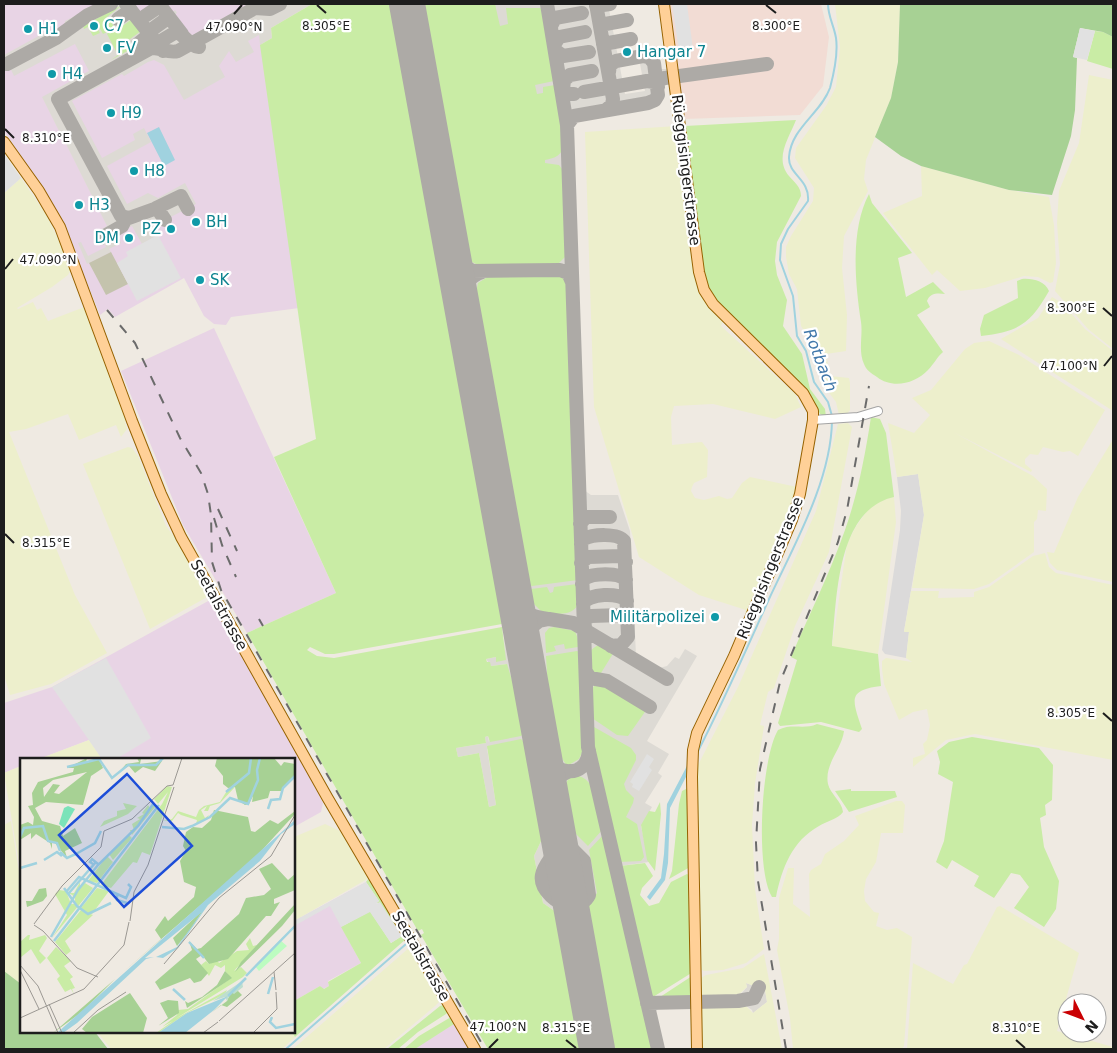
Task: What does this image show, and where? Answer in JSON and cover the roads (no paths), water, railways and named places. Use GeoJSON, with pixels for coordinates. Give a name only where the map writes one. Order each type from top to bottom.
{"type":"FeatureCollection","features":[{"type":"Feature","properties":{"kind":"main road","name":"Rüeggisingerstrasse"},"geometry":{"type":"LineString","coordinates":[[664,4],[699,272],[704,290],[724,317],[803,393],[813,411],[800,494],[792,520],[734,656],[707,708],[694,742],[692,776],[697,1049]]}},
{"type":"Feature","properties":{"kind":"main road","name":"Seetalstrasse"},"geometry":{"type":"LineString","coordinates":[[4,142],[39,192],[60,227],[132,421],[162,497],[181,537],[327,797],[475,1049]]}},
{"type":"Feature","properties":{"kind":"street"},"geometry":{"type":"LineString","coordinates":[[813,420],[839,419],[878,411]]}},
{"type":"Feature","properties":{"kind":"water"},"geometry":{"type":"Polygon","coordinates":[[[159,127],[175,160],[164,166],[147,133],[159,127]]]}},
{"type":"Feature","properties":{"kind":"water"},"geometry":{"type":"Polygon","coordinates":[[[688,764],[688,773],[670,808],[668,863],[665,880],[650,900],[647,897],[661,878],[667,804],[688,764]]]}},
{"type":"Feature","properties":{"kind":"waterway","name":"Rotbach"},"geometry":{"type":"LineString","coordinates":[[828,4],[836,38],[834,69],[826,97],[800,129],[791,147],[790,163],[806,187],[808,201],[788,229],[781,244],[780,260],[793,296],[797,336],[806,351],[814,382],[828,402],[832,416]]}},
{"type":"Feature","properties":{"kind":"waterway","name":"Rotbach"},"geometry":{"type":"LineString","coordinates":[[697,753],[810,512],[825,467],[832,421]]}},
{"type":"Feature","properties":{"kind":"waterway"},"geometry":{"type":"LineString","coordinates":[[286,1049],[406,944]]}},
{"type":"Feature","properties":{"kind":"railway"},"geometry":{"type":"LineString","coordinates":[[107,310],[135,343],[180,438],[201,473],[208,494],[211,515],[212,562],[221,590],[485,1049]]}},
{"type":"Feature","properties":{"kind":"railway"},"geometry":{"type":"LineString","coordinates":[[786,1049],[758,881],[756,843],[760,769],[780,682],[838,542],[847,510],[869,386]]}},
{"type":"Feature","properties":{"kind":"railway"},"geometry":{"type":"LineString","coordinates":[[218,509],[237,551]]}},
{"type":"Feature","properties":{"kind":"railway"},"geometry":{"type":"LineString","coordinates":[[214,518],[222,545],[236,577]]}},
{"type":"Feature","properties":{"kind":"railway"},"geometry":{"type":"LineString","coordinates":[[259,619],[263,626]]}},
{"type":"Feature","properties":{"kind":"place","name":"C7"},"geometry":{"type":"Point","coordinates":[94,26]}},
{"type":"Feature","properties":{"kind":"place","name":"H1"},"geometry":{"type":"Point","coordinates":[28,29]}},
{"type":"Feature","properties":{"kind":"place","name":"FV"},"geometry":{"type":"Point","coordinates":[107,48]}},
{"type":"Feature","properties":{"kind":"place","name":"Hangar 7"},"geometry":{"type":"Point","coordinates":[627,52]}},
{"type":"Feature","properties":{"kind":"place","name":"H4"},"geometry":{"type":"Point","coordinates":[52,74]}},
{"type":"Feature","properties":{"kind":"place","name":"H9"},"geometry":{"type":"Point","coordinates":[111,113]}},
{"type":"Feature","properties":{"kind":"place","name":"H8"},"geometry":{"type":"Point","coordinates":[134,171]}},
{"type":"Feature","properties":{"kind":"place","name":"H3"},"geometry":{"type":"Point","coordinates":[79,205]}},
{"type":"Feature","properties":{"kind":"place","name":"BH"},"geometry":{"type":"Point","coordinates":[196,222]}},
{"type":"Feature","properties":{"kind":"place","name":"PZ"},"geometry":{"type":"Point","coordinates":[171,229]}},
{"type":"Feature","properties":{"kind":"place","name":"DM"},"geometry":{"type":"Point","coordinates":[129,238]}},
{"type":"Feature","properties":{"kind":"place","name":"SK"},"geometry":{"type":"Point","coordinates":[200,280]}},
{"type":"Feature","properties":{"kind":"place","name":"Militärpolizei"},"geometry":{"type":"Point","coordinates":[715,617]}}]}
